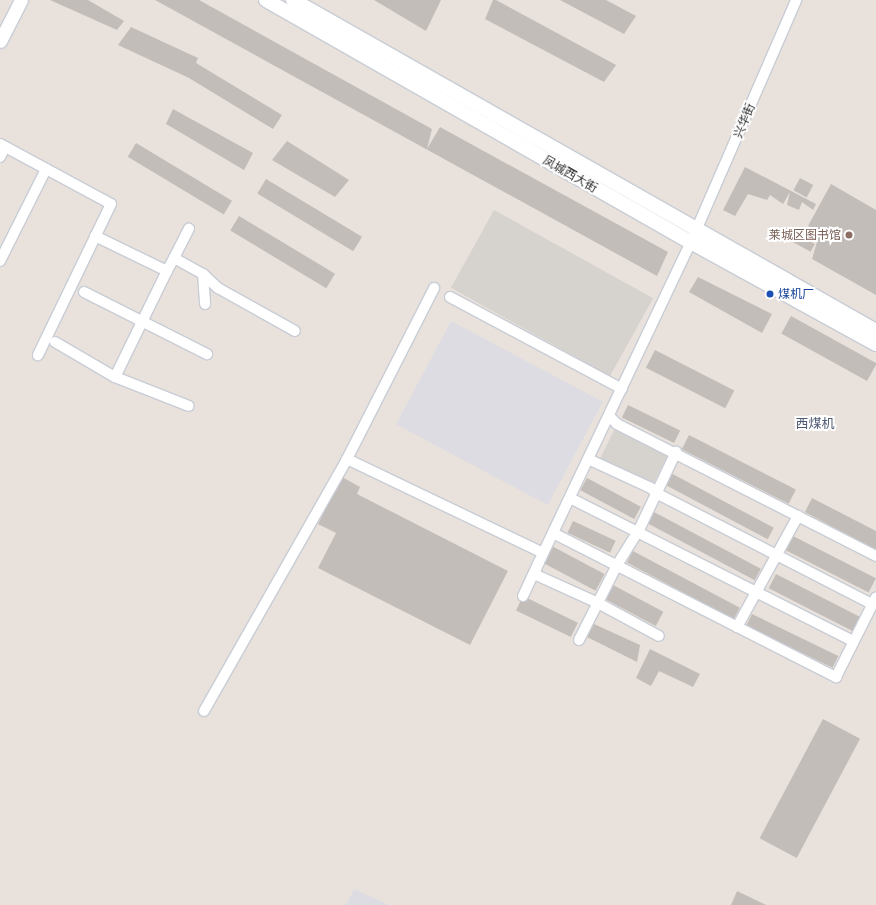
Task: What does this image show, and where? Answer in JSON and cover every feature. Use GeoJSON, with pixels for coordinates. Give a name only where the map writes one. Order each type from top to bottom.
{"type":"FeatureCollection","features":[{"type":"Feature","properties":{"kind":"main road","name":"凤城西大街"},"geometry":{"type":"LineString","coordinates":[[266,0],[693,236],[876,331]]}},
{"type":"Feature","properties":{"kind":"main road","name":"凤城西大街"},"geometry":{"type":"LineString","coordinates":[[294,0],[876,344]]}},
{"type":"Feature","properties":{"kind":"street"},"geometry":{"type":"LineString","coordinates":[[0,41],[21,0]]}},
{"type":"Feature","properties":{"kind":"street","name":"兴华街"},"geometry":{"type":"LineString","coordinates":[[523,596],[693,236],[796,0]]}},
{"type":"Feature","properties":{"kind":"street"},"geometry":{"type":"LineString","coordinates":[[0,157],[2,146],[111,204],[38,355]]}},
{"type":"Feature","properties":{"kind":"street"},"geometry":{"type":"LineString","coordinates":[[0,261],[46,169]]}},
{"type":"Feature","properties":{"kind":"street"},"geometry":{"type":"LineString","coordinates":[[115,377],[189,229]]}},
{"type":"Feature","properties":{"kind":"street"},"geometry":{"type":"LineString","coordinates":[[95,236],[167,271]]}},
{"type":"Feature","properties":{"kind":"street"},"geometry":{"type":"LineString","coordinates":[[174,258],[203,274],[218,288],[295,331]]}},
{"type":"Feature","properties":{"kind":"street"},"geometry":{"type":"LineString","coordinates":[[203,274],[205,304]]}},
{"type":"Feature","properties":{"kind":"street"},"geometry":{"type":"LineString","coordinates":[[204,712],[347,459],[434,288]]}},
{"type":"Feature","properties":{"kind":"street"},"geometry":{"type":"LineString","coordinates":[[84,292],[143,320],[207,354]]}},
{"type":"Feature","properties":{"kind":"street"},"geometry":{"type":"LineString","coordinates":[[450,297],[622,389]]}},
{"type":"Feature","properties":{"kind":"street"},"geometry":{"type":"LineString","coordinates":[[55,342],[115,377],[189,406]]}},
{"type":"Feature","properties":{"kind":"street"},"geometry":{"type":"LineString","coordinates":[[608,416],[617,424],[676,452],[876,556]]}},
{"type":"Feature","properties":{"kind":"street"},"geometry":{"type":"LineString","coordinates":[[579,640],[617,566],[638,532],[676,452]]}},
{"type":"Feature","properties":{"kind":"street"},"geometry":{"type":"LineString","coordinates":[[347,459],[541,558],[534,574],[598,603],[659,636]]}},
{"type":"Feature","properties":{"kind":"street"},"geometry":{"type":"LineString","coordinates":[[553,533],[836,677],[874,600],[778,556],[656,493],[650,488],[588,459]]}},
{"type":"Feature","properties":{"kind":"street"},"geometry":{"type":"LineString","coordinates":[[570,498],[853,640]]}},
{"type":"Feature","properties":{"kind":"street"},"geometry":{"type":"LineString","coordinates":[[737,627],[755,591],[778,556],[798,516]]}},
{"type":"Feature","properties":{"kind":"shaded area"},"geometry":{"type":"Polygon","coordinates":[[[494,210],[653,298],[610,376],[451,288],[494,210]]]}},
{"type":"Feature","properties":{"kind":"shaded area"},"geometry":{"type":"Polygon","coordinates":[[[451,321],[603,402],[548,505],[396,424],[451,321]]]}},
{"type":"Feature","properties":{"kind":"shaded area"},"geometry":{"type":"Polygon","coordinates":[[[617,424],[670,450],[652,488],[599,462],[617,424]]]}},
{"type":"Feature","properties":{"kind":"shaded area"},"geometry":{"type":"Polygon","coordinates":[[[354,889],[389,905],[346,905],[354,889]]]}},
{"type":"Feature","properties":{"kind":"building"},"geometry":{"type":"Polygon","coordinates":[[[50,0],[88,0],[124,21],[117,30],[50,0]]]}},
{"type":"Feature","properties":{"kind":"building"},"geometry":{"type":"Polygon","coordinates":[[[155,0],[199,0],[432,129],[427,149],[440,127],[668,252],[657,276],[155,0]]]}},
{"type":"Feature","properties":{"kind":"building"},"geometry":{"type":"Polygon","coordinates":[[[374,0],[441,0],[426,31],[374,0]]]}},
{"type":"Feature","properties":{"kind":"building"},"geometry":{"type":"Polygon","coordinates":[[[493,0],[496,0],[616,65],[604,82],[485,19],[493,0]]]}},
{"type":"Feature","properties":{"kind":"building"},"geometry":{"type":"Polygon","coordinates":[[[560,0],[606,0],[636,16],[624,34],[560,0]]]}},
{"type":"Feature","properties":{"kind":"building"},"geometry":{"type":"Polygon","coordinates":[[[131,27],[198,58],[196,63],[282,115],[273,129],[189,78],[118,45],[131,27]]]}},
{"type":"Feature","properties":{"kind":"building"},"geometry":{"type":"Polygon","coordinates":[[[173,109],[253,153],[244,170],[166,124],[173,109]]]}},
{"type":"Feature","properties":{"kind":"building"},"geometry":{"type":"Polygon","coordinates":[[[287,141],[349,180],[335,197],[272,160],[287,141]]]}},
{"type":"Feature","properties":{"kind":"building"},"geometry":{"type":"Polygon","coordinates":[[[136,143],[232,201],[224,214],[128,157],[136,143]]]}},
{"type":"Feature","properties":{"kind":"building"},"geometry":{"type":"Polygon","coordinates":[[[745,167],[816,204],[813,210],[802,202],[799,210],[787,205],[790,192],[783,204],[770,195],[767,200],[748,194],[735,216],[723,210],[745,167]]]}},
{"type":"Feature","properties":{"kind":"building"},"geometry":{"type":"Polygon","coordinates":[[[800,178],[813,185],[807,197],[793,190],[800,178]]]}},
{"type":"Feature","properties":{"kind":"building"},"geometry":{"type":"Polygon","coordinates":[[[266,179],[362,237],[353,251],[257,194],[266,179]]]}},
{"type":"Feature","properties":{"kind":"building","name":"莱城区图书馆"},"geometry":{"type":"Polygon","coordinates":[[[831,184],[876,210],[876,295],[812,259],[820,232],[808,226],[831,184]]]}},
{"type":"Feature","properties":{"kind":"building"},"geometry":{"type":"Polygon","coordinates":[[[239,216],[335,274],[326,288],[230,231],[239,216]]]}},
{"type":"Feature","properties":{"kind":"building"},"geometry":{"type":"Polygon","coordinates":[[[786,228],[815,244],[810,252],[782,236],[786,228]]]}},
{"type":"Feature","properties":{"kind":"building"},"geometry":{"type":"Polygon","coordinates":[[[698,277],[772,314],[762,333],[689,292],[698,277]]]}},
{"type":"Feature","properties":{"kind":"building"},"geometry":{"type":"Polygon","coordinates":[[[791,316],[876,363],[867,381],[781,333],[791,316]]]}},
{"type":"Feature","properties":{"kind":"building"},"geometry":{"type":"Polygon","coordinates":[[[655,350],[734,390],[725,408],[646,368],[655,350]]]}},
{"type":"Feature","properties":{"kind":"building"},"geometry":{"type":"Polygon","coordinates":[[[628,405],[680,430],[674,443],[622,418],[628,405]]]}},
{"type":"Feature","properties":{"kind":"building"},"geometry":{"type":"Polygon","coordinates":[[[689,435],[796,489],[789,504],[682,449],[689,435]]]}},
{"type":"Feature","properties":{"kind":"building"},"geometry":{"type":"Polygon","coordinates":[[[667,471],[774,528],[768,539],[661,482],[667,471]]]}},
{"type":"Feature","properties":{"kind":"building"},"geometry":{"type":"Polygon","coordinates":[[[342,477],[360,487],[357,494],[508,571],[470,645],[318,568],[336,533],[318,524],[342,477]]]}},
{"type":"Feature","properties":{"kind":"building"},"geometry":{"type":"Polygon","coordinates":[[[587,478],[641,507],[634,519],[580,490],[587,478]]]}},
{"type":"Feature","properties":{"kind":"building"},"geometry":{"type":"Polygon","coordinates":[[[812,498],[876,531],[876,550],[805,512],[812,498]]]}},
{"type":"Feature","properties":{"kind":"building"},"geometry":{"type":"Polygon","coordinates":[[[654,512],[761,569],[755,580],[648,523],[654,512]]]}},
{"type":"Feature","properties":{"kind":"building"},"geometry":{"type":"Polygon","coordinates":[[[573,521],[616,541],[610,553],[568,533],[573,521]]]}},
{"type":"Feature","properties":{"kind":"building"},"geometry":{"type":"Polygon","coordinates":[[[793,536],[876,578],[869,592],[786,550],[793,536]]]}},
{"type":"Feature","properties":{"kind":"building"},"geometry":{"type":"Polygon","coordinates":[[[548,544],[605,574],[596,591],[539,561],[548,544]]]}},
{"type":"Feature","properties":{"kind":"building"},"geometry":{"type":"Polygon","coordinates":[[[633,551],[740,608],[734,619],[627,562],[633,551]]]}},
{"type":"Feature","properties":{"kind":"building"},"geometry":{"type":"Polygon","coordinates":[[[776,574],[860,617],[852,631],[769,588],[776,574]]]}},
{"type":"Feature","properties":{"kind":"building"},"geometry":{"type":"Polygon","coordinates":[[[613,585],[663,612],[656,626],[605,599],[613,585]]]}},
{"type":"Feature","properties":{"kind":"building"},"geometry":{"type":"Polygon","coordinates":[[[523,596],[578,623],[571,637],[516,610],[523,596]]]}},
{"type":"Feature","properties":{"kind":"building"},"geometry":{"type":"Polygon","coordinates":[[[752,614],[838,656],[833,668],[746,626],[752,614]]]}},
{"type":"Feature","properties":{"kind":"building"},"geometry":{"type":"Polygon","coordinates":[[[594,624],[640,645],[637,662],[587,637],[594,624]]]}},
{"type":"Feature","properties":{"kind":"building"},"geometry":{"type":"Polygon","coordinates":[[[650,649],[700,674],[693,687],[659,671],[651,686],[636,678],[650,649]]]}},
{"type":"Feature","properties":{"kind":"building"},"geometry":{"type":"Polygon","coordinates":[[[823,719],[860,739],[797,858],[760,838],[823,719]]]}},
{"type":"Feature","properties":{"kind":"building"},"geometry":{"type":"Polygon","coordinates":[[[737,891],[766,905],[731,905],[737,891]]]}},
{"type":"Feature","properties":{"kind":"place","name":"莱城区图书馆"},"geometry":{"type":"Point","coordinates":[849,235]}},
{"type":"Feature","properties":{"kind":"place","name":"煤机厂"},"geometry":{"type":"Point","coordinates":[770,294]}},
{"type":"Feature","properties":{"kind":"district","name":"西煤机"},"geometry":{"type":"Point","coordinates":[815,423]}}]}
